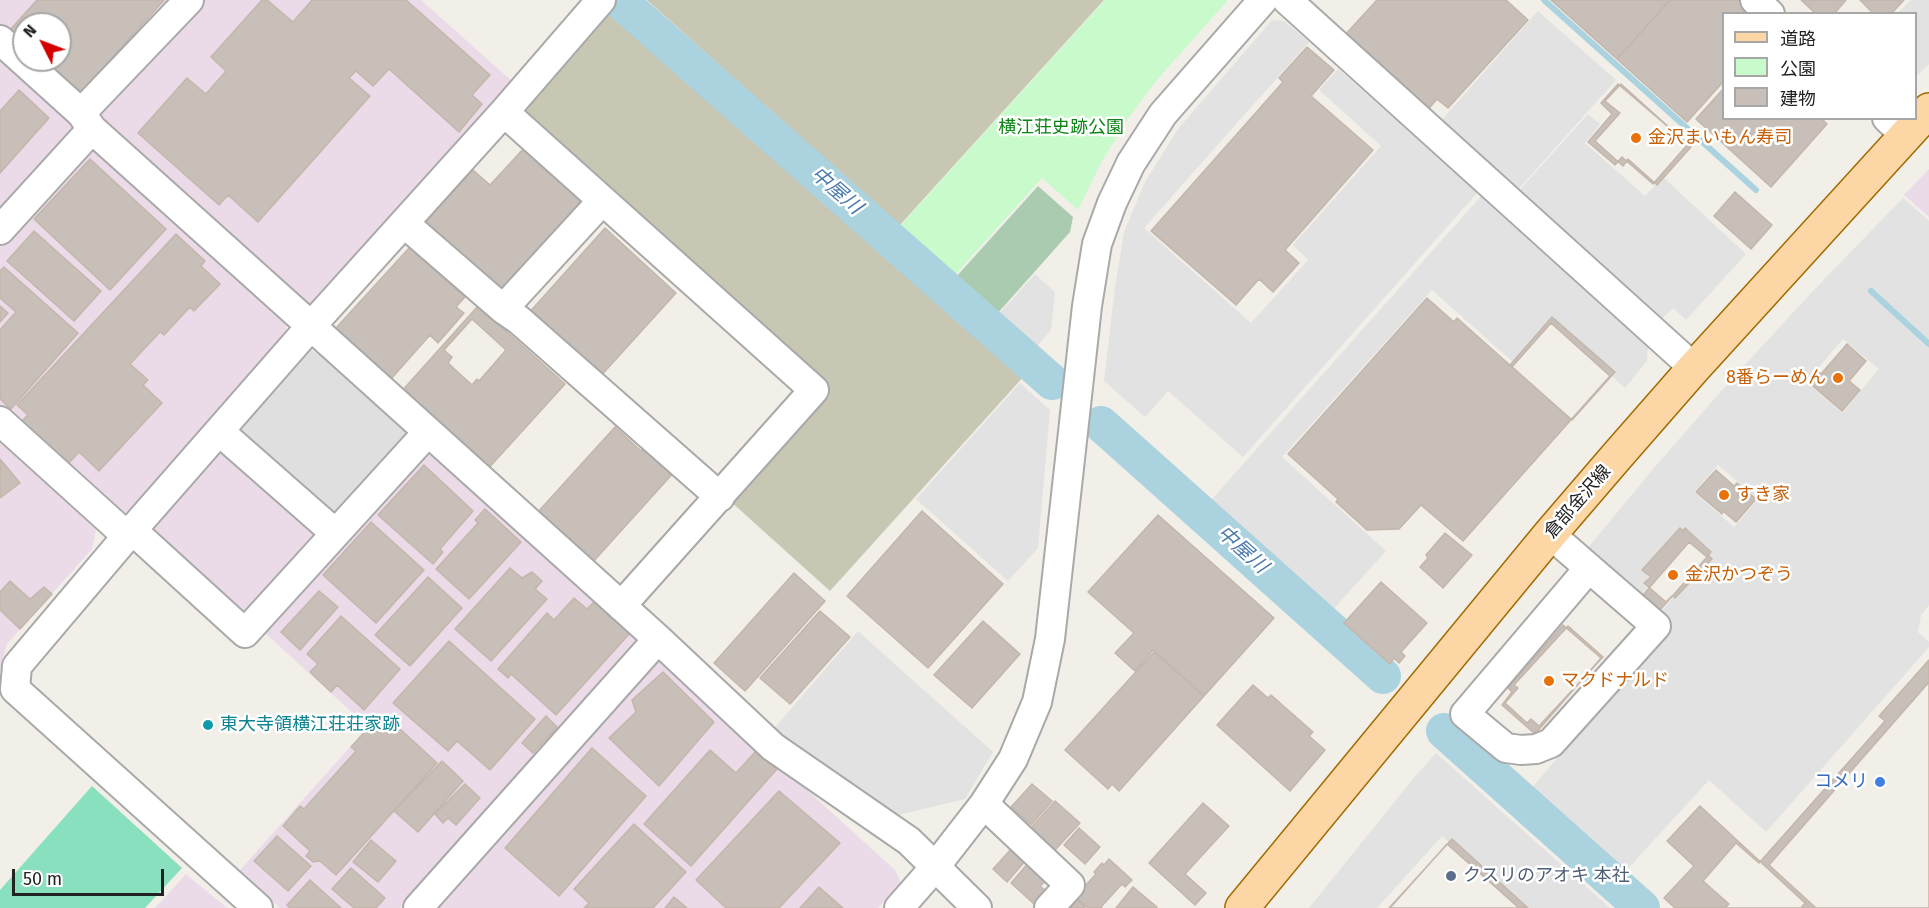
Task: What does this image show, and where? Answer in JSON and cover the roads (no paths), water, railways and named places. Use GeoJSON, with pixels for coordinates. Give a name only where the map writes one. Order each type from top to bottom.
{"type":"FeatureCollection","features":[{"type":"Feature","properties":{"kind":"main road","name":"倉部金沢線"},"geometry":{"type":"LineString","coordinates":[[1242,908],[1550,534],[1694,368],[1896,127],[1910,120]]}},
{"type":"Feature","properties":{"kind":"street"},"geometry":{"type":"LineString","coordinates":[[0,230],[87,121],[189,0]]}},
{"type":"Feature","properties":{"kind":"street"},"geometry":{"type":"LineString","coordinates":[[258,908],[15,689],[17,666],[311,326],[504,112],[601,0]]}},
{"type":"Feature","properties":{"kind":"street"},"geometry":{"type":"LineString","coordinates":[[899,908],[935,867],[984,804],[1012,759],[1037,702],[1048,650],[1087,306],[1097,244],[1112,202],[1131,163],[1163,114],[1263,0]]}},
{"type":"Feature","properties":{"kind":"street"},"geometry":{"type":"LineString","coordinates":[[1287,0],[1694,368]]}},
{"type":"Feature","properties":{"kind":"street"},"geometry":{"type":"LineString","coordinates":[[1755,0],[1768,12]]}},
{"type":"Feature","properties":{"kind":"street"},"geometry":{"type":"LineString","coordinates":[[0,40],[774,747],[909,841],[977,908]]}},
{"type":"Feature","properties":{"kind":"street"},"geometry":{"type":"LineString","coordinates":[[504,112],[814,390],[621,606]]}},
{"type":"Feature","properties":{"kind":"street"},"geometry":{"type":"LineString","coordinates":[[503,309],[602,201]]}},
{"type":"Feature","properties":{"kind":"street"},"geometry":{"type":"LineString","coordinates":[[404,223],[720,496]]}},
{"type":"Feature","properties":{"kind":"street"},"geometry":{"type":"LineString","coordinates":[[0,421],[245,633],[428,432]]}},
{"type":"Feature","properties":{"kind":"street"},"geometry":{"type":"LineString","coordinates":[[219,431],[335,533]]}},
{"type":"Feature","properties":{"kind":"street"},"geometry":{"type":"LineString","coordinates":[[1550,534],[1656,626],[1551,743],[1521,750],[1506,748],[1465,714],[1589,568]]}},
{"type":"Feature","properties":{"kind":"street"},"geometry":{"type":"LineString","coordinates":[[418,908],[658,639]]}},
{"type":"Feature","properties":{"kind":"street"},"geometry":{"type":"LineString","coordinates":[[984,804],[1070,885],[1049,908]]}},
{"type":"Feature","properties":{"kind":"waterway","name":"中屋川"},"geometry":{"type":"LineString","coordinates":[[619,0],[1052,382]]}},
{"type":"Feature","properties":{"kind":"waterway"},"geometry":{"type":"LineString","coordinates":[[1544,0],[1756,190]]}},
{"type":"Feature","properties":{"kind":"waterway"},"geometry":{"type":"LineString","coordinates":[[1871,291],[1929,344]]}},
{"type":"Feature","properties":{"kind":"waterway","name":"中屋川"},"geometry":{"type":"LineString","coordinates":[[1101,424],[1383,676]]}},
{"type":"Feature","properties":{"kind":"waterway","name":"中屋川"},"geometry":{"type":"LineString","coordinates":[[1444,731],[1642,908]]}},
{"type":"Feature","properties":{"kind":"place","name":"金沢まいもん寿司"},"geometry":{"type":"Point","coordinates":[1636,138]}},
{"type":"Feature","properties":{"kind":"place","name":"8番らーめん"},"geometry":{"type":"Point","coordinates":[1838,378]}},
{"type":"Feature","properties":{"kind":"place","name":"すき家"},"geometry":{"type":"Point","coordinates":[1724,495]}},
{"type":"Feature","properties":{"kind":"place","name":"金沢かつぞう"},"geometry":{"type":"Point","coordinates":[1673,575]}},
{"type":"Feature","properties":{"kind":"place","name":"マクドナルド"},"geometry":{"type":"Point","coordinates":[1549,681]}},
{"type":"Feature","properties":{"kind":"place","name":"東大寺領横江荘荘家跡"},"geometry":{"type":"Point","coordinates":[208,725]}},
{"type":"Feature","properties":{"kind":"place","name":"コメリ"},"geometry":{"type":"Point","coordinates":[1880,782]}},
{"type":"Feature","properties":{"kind":"place","name":"クスリのアオキ 本社"},"geometry":{"type":"Point","coordinates":[1451,876]}},
{"type":"Feature","properties":{"kind":"park label","name":"横江荘史跡公園"},"geometry":{"type":"Point","coordinates":[1061,128]}}]}
